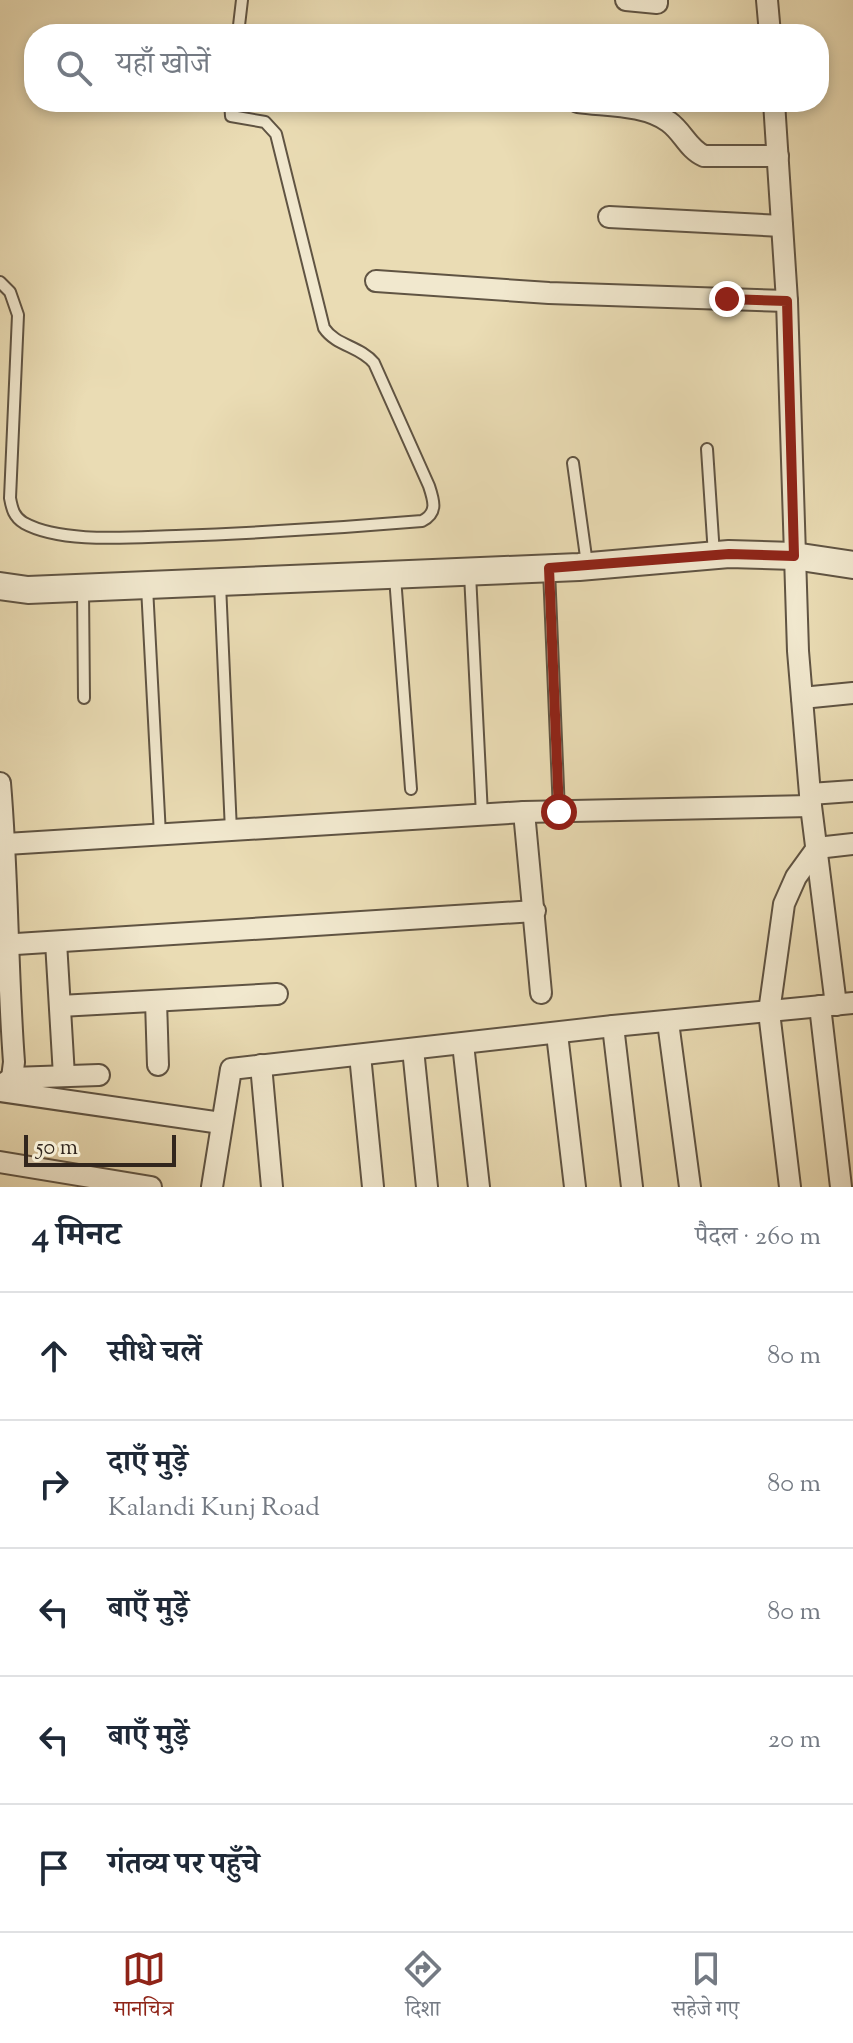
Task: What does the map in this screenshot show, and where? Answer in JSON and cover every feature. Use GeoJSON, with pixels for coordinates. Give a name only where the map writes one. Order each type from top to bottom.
{"type":"FeatureCollection","features":[{"type":"Feature","properties":{"kind":"street"},"geometry":{"type":"LineString","coordinates":[[626,0],[657,3],[657,0]]}},
{"type":"Feature","properties":{"kind":"street"},"geometry":{"type":"LineString","coordinates":[[767,0],[769,24]]}},
{"type":"Feature","properties":{"kind":"street"},"geometry":{"type":"LineString","coordinates":[[644,112],[666,119],[695,152],[704,156],[778,156]]}},
{"type":"Feature","properties":{"kind":"street"},"geometry":{"type":"LineString","coordinates":[[775,112],[787,301],[794,556],[802,698],[810,800],[836,1004],[841,1187]]}},
{"type":"Feature","properties":{"kind":"street"},"geometry":{"type":"LineString","coordinates":[[609,217],[782,226]]}},
{"type":"Feature","properties":{"kind":"street"},"geometry":{"type":"LineString","coordinates":[[376,281],[549,293],[787,301]]}},
{"type":"Feature","properties":{"kind":"street"},"geometry":{"type":"LineString","coordinates":[[0,586],[28,590],[470,572],[583,567],[714,556],[794,556],[853,565]]}},
{"type":"Feature","properties":{"kind":"street"},"geometry":{"type":"LineString","coordinates":[[802,698],[853,693]]}},
{"type":"Feature","properties":{"kind":"street"},"geometry":{"type":"LineString","coordinates":[[0,783],[6,844],[2,881],[3,945],[14,1062],[4,1085]]}},
{"type":"Feature","properties":{"kind":"street"},"geometry":{"type":"LineString","coordinates":[[6,844],[524,812],[810,800],[853,791]]}},
{"type":"Feature","properties":{"kind":"street"},"geometry":{"type":"LineString","coordinates":[[524,812],[541,993]]}},
{"type":"Feature","properties":{"kind":"street"},"geometry":{"type":"LineString","coordinates":[[790,1187],[769,1012],[784,904],[796,877],[817,848],[853,844]]}},
{"type":"Feature","properties":{"kind":"street"},"geometry":{"type":"LineString","coordinates":[[3,945],[535,911]]}},
{"type":"Feature","properties":{"kind":"street"},"geometry":{"type":"LineString","coordinates":[[56,942],[64,1076]]}},
{"type":"Feature","properties":{"kind":"street"},"geometry":{"type":"LineString","coordinates":[[60,1006],[277,994]]}},
{"type":"Feature","properties":{"kind":"street"},"geometry":{"type":"LineString","coordinates":[[156,1001],[158,1065]]}},
{"type":"Feature","properties":{"kind":"street"},"geometry":{"type":"LineString","coordinates":[[212,1187],[231,1069],[836,1004]]}},
{"type":"Feature","properties":{"kind":"street"},"geometry":{"type":"LineString","coordinates":[[668,1022],[690,1187]]}},
{"type":"Feature","properties":{"kind":"street"},"geometry":{"type":"LineString","coordinates":[[613,1026],[632,1187]]}},
{"type":"Feature","properties":{"kind":"street"},"geometry":{"type":"LineString","coordinates":[[557,1034],[575,1187]]}},
{"type":"Feature","properties":{"kind":"street"},"geometry":{"type":"LineString","coordinates":[[463,1044],[479,1187]]}},
{"type":"Feature","properties":{"kind":"street"},"geometry":{"type":"LineString","coordinates":[[413,1049],[427,1187]]}},
{"type":"Feature","properties":{"kind":"street"},"geometry":{"type":"LineString","coordinates":[[360,1055],[373,1187]]}},
{"type":"Feature","properties":{"kind":"street"},"geometry":{"type":"LineString","coordinates":[[261,1065],[272,1187]]}},
{"type":"Feature","properties":{"kind":"street"},"geometry":{"type":"LineString","coordinates":[[4,1085],[64,1076],[99,1075]]}},
{"type":"Feature","properties":{"kind":"street"},"geometry":{"type":"LineString","coordinates":[[4,1085],[221,1123]]}},
{"type":"Feature","properties":{"kind":"street"},"geometry":{"type":"LineString","coordinates":[[0,1162],[151,1187]]}},
{"type":"Feature","properties":{"kind":"lane"},"geometry":{"type":"LineString","coordinates":[[239,24],[242,0]]}},
{"type":"Feature","properties":{"kind":"lane"},"geometry":{"type":"LineString","coordinates":[[0,282],[10,292],[18,315],[10,498],[16,517],[24,523],[40,530],[67,534],[145,537],[288,532],[422,521],[430,517],[434,508],[429,486],[374,363],[362,351],[335,339],[324,328],[273,128],[265,122],[231,116],[231,112]]}},
{"type":"Feature","properties":{"kind":"lane"},"geometry":{"type":"LineString","coordinates":[[707,449],[714,556]]}},
{"type":"Feature","properties":{"kind":"lane"},"geometry":{"type":"LineString","coordinates":[[573,463],[583,567]]}},
{"type":"Feature","properties":{"kind":"lane"},"geometry":{"type":"LineString","coordinates":[[549,568],[559,812]]}},
{"type":"Feature","properties":{"kind":"lane"},"geometry":{"type":"LineString","coordinates":[[470,572],[482,815]]}},
{"type":"Feature","properties":{"kind":"lane"},"geometry":{"type":"LineString","coordinates":[[395,575],[411,789]]}},
{"type":"Feature","properties":{"kind":"lane"},"geometry":{"type":"LineString","coordinates":[[219,582],[231,831]]}},
{"type":"Feature","properties":{"kind":"lane"},"geometry":{"type":"LineString","coordinates":[[147,585],[160,835]]}},
{"type":"Feature","properties":{"kind":"lane"},"geometry":{"type":"LineString","coordinates":[[83,588],[84,698]]}},
{"type":"Feature","properties":{"kind":"route"},"geometry":{"type":"LineString","coordinates":[[559,812],[549,568],[729,554],[794,556],[787,301],[727,299]]}}]}
